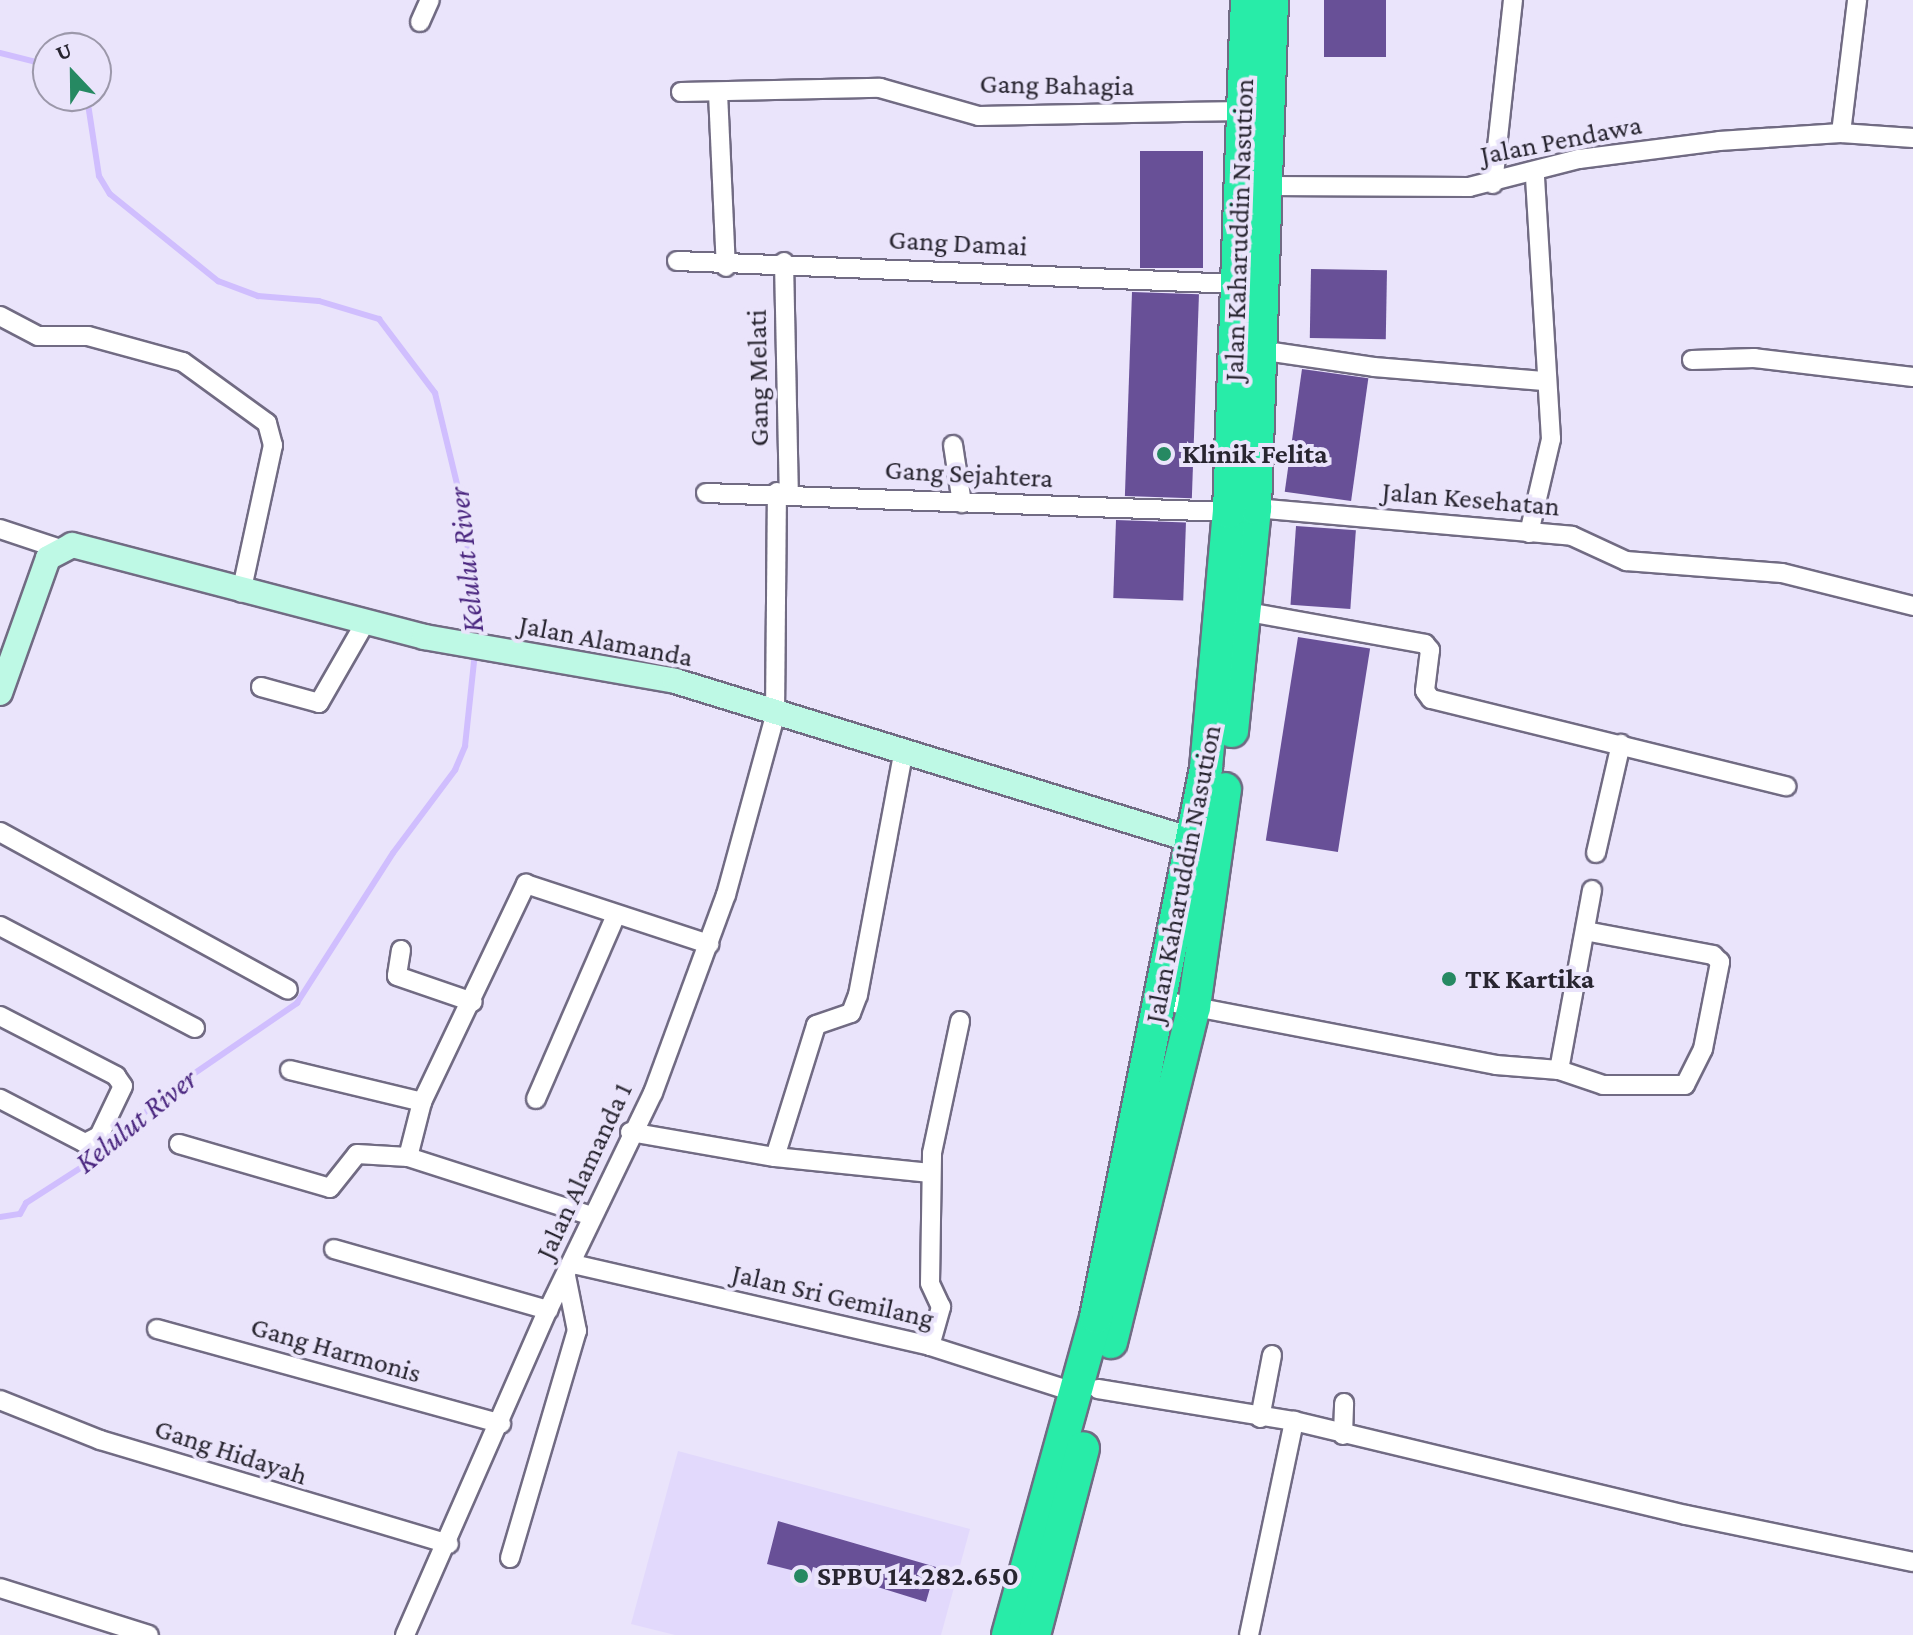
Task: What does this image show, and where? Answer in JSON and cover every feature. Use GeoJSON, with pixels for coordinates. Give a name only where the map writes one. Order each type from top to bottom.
{"type":"FeatureCollection","features":[{"type":"Feature","properties":{"kind":"highway","name":"Jalan Kaharuddin Nasution"},"geometry":{"type":"LineString","coordinates":[[1008,1635],[1088,1391],[1194,1007],[1248,612],[1242,510],[1238,284],[1247,0]]}},
{"type":"Feature","properties":{"kind":"highway","name":"Jalan Kaharuddin Nasution"},"geometry":{"type":"LineString","coordinates":[[1034,1635],[1088,1391],[1159,1000],[1195,841],[1242,510],[1259,350],[1268,186],[1272,0]]}},
{"type":"Feature","properties":{"kind":"street"},"geometry":{"type":"LineString","coordinates":[[420,22],[430,0]]}},
{"type":"Feature","properties":{"kind":"street"},"geometry":{"type":"LineString","coordinates":[[1493,184],[1513,0]]}},
{"type":"Feature","properties":{"kind":"street"},"geometry":{"type":"LineString","coordinates":[[1841,133],[1857,0]]}},
{"type":"Feature","properties":{"kind":"street","name":"Gang Bahagia"},"geometry":{"type":"LineString","coordinates":[[681,92],[891,89],[979,116],[1244,111]]}},
{"type":"Feature","properties":{"kind":"street"},"geometry":{"type":"LineString","coordinates":[[718,93],[726,267]]}},
{"type":"Feature","properties":{"kind":"street","name":"Jalan Pendawa"},"geometry":{"type":"LineString","coordinates":[[1268,186],[1493,184],[1579,159],[1841,133],[1913,138]]}},
{"type":"Feature","properties":{"kind":"street"},"geometry":{"type":"LineString","coordinates":[[1529,533],[1551,439],[1535,174]]}},
{"type":"Feature","properties":{"kind":"street","name":"Gang Damai"},"geometry":{"type":"LineString","coordinates":[[677,261],[726,267],[784,262],[1238,284]]}},
{"type":"Feature","properties":{"kind":"street","name":"Gang Melati"},"geometry":{"type":"LineString","coordinates":[[775,716],[783,493],[784,262]]}},
{"type":"Feature","properties":{"kind":"street"},"geometry":{"type":"LineString","coordinates":[[0,316],[38,336],[98,338],[183,362],[267,423],[273,445],[241,593]]}},
{"type":"Feature","properties":{"kind":"street"},"geometry":{"type":"LineString","coordinates":[[1259,350],[1374,367],[1546,381]]}},
{"type":"Feature","properties":{"kind":"street"},"geometry":{"type":"LineString","coordinates":[[1692,360],[1754,358],[1913,377]]}},
{"type":"Feature","properties":{"kind":"street"},"geometry":{"type":"LineString","coordinates":[[953,445],[962,503]]}},
{"type":"Feature","properties":{"kind":"street","name":"Gang Sejahtera"},"geometry":{"type":"LineString","coordinates":[[706,493],[783,493],[962,503],[1242,510]]}},
{"type":"Feature","properties":{"kind":"street","name":"Jalan Kesehatan"},"geometry":{"type":"LineString","coordinates":[[1242,510],[1572,536],[1626,561],[1782,573],[1913,606]]}},
{"type":"Feature","properties":{"kind":"street"},"geometry":{"type":"LineString","coordinates":[[0,529],[60,549]]}},
{"type":"Feature","properties":{"kind":"street","name":"Jalan Alamanda"},"geometry":{"type":"LineString","coordinates":[[60,549],[72,545],[241,593],[365,623],[463,644],[675,681],[775,716],[1195,841]]}},
{"type":"Feature","properties":{"kind":"street"},"geometry":{"type":"LineString","coordinates":[[0,693],[48,558],[60,549]]}},
{"type":"Feature","properties":{"kind":"street"},"geometry":{"type":"LineString","coordinates":[[1248,612],[1425,644],[1430,650],[1425,691],[1431,699],[1786,786]]}},
{"type":"Feature","properties":{"kind":"street"},"geometry":{"type":"LineString","coordinates":[[261,687],[319,703],[365,623]]}},
{"type":"Feature","properties":{"kind":"street","name":"Jalan Alamanda 1"},"geometry":{"type":"LineString","coordinates":[[405,1635],[449,1544],[548,1310],[570,1270],[630,1132],[653,1093],[751,820],[775,716]]}},
{"type":"Feature","properties":{"kind":"street"},"geometry":{"type":"LineString","coordinates":[[1596,853],[1621,744]]}},
{"type":"Feature","properties":{"kind":"street"},"geometry":{"type":"LineString","coordinates":[[775,1157],[816,1025],[851,1013],[858,995],[903,754]]}},
{"type":"Feature","properties":{"kind":"street"},"geometry":{"type":"LineString","coordinates":[[0,832],[288,990]]}},
{"type":"Feature","properties":{"kind":"street"},"geometry":{"type":"LineString","coordinates":[[408,1157],[422,1102],[473,1002],[526,884],[709,944]]}},
{"type":"Feature","properties":{"kind":"street"},"geometry":{"type":"LineString","coordinates":[[1559,1070],[1592,890]]}},
{"type":"Feature","properties":{"kind":"street"},"geometry":{"type":"LineString","coordinates":[[536,1099],[616,915]]}},
{"type":"Feature","properties":{"kind":"street"},"geometry":{"type":"LineString","coordinates":[[0,926],[195,1028]]}},
{"type":"Feature","properties":{"kind":"street"},"geometry":{"type":"LineString","coordinates":[[1159,1000],[1496,1065],[1559,1070],[1603,1085],[1680,1088],[1696,1070],[1720,969],[1713,955],[1585,931]]}},
{"type":"Feature","properties":{"kind":"street"},"geometry":{"type":"LineString","coordinates":[[401,950],[397,976],[473,1002]]}},
{"type":"Feature","properties":{"kind":"street"},"geometry":{"type":"LineString","coordinates":[[0,1016],[116,1076],[123,1086],[99,1136],[85,1143],[0,1099]]}},
{"type":"Feature","properties":{"kind":"street"},"geometry":{"type":"LineString","coordinates":[[930,1346],[941,1307],[939,1291],[930,1283],[935,1200],[930,1173],[960,1021]]}},
{"type":"Feature","properties":{"kind":"street"},"geometry":{"type":"LineString","coordinates":[[290,1070],[422,1102]]}},
{"type":"Feature","properties":{"kind":"street"},"geometry":{"type":"LineString","coordinates":[[630,1132],[775,1157],[930,1173]]}},
{"type":"Feature","properties":{"kind":"street"},"geometry":{"type":"LineString","coordinates":[[179,1144],[330,1188],[357,1154],[408,1157],[592,1216]]}},
{"type":"Feature","properties":{"kind":"street"},"geometry":{"type":"LineString","coordinates":[[334,1249],[548,1310]]}},
{"type":"Feature","properties":{"kind":"street"},"geometry":{"type":"LineString","coordinates":[[510,1558],[577,1331],[570,1270]]}},
{"type":"Feature","properties":{"kind":"street","name":"Jalan Sri Gemilang"},"geometry":{"type":"LineString","coordinates":[[570,1270],[930,1346],[1088,1391],[1294,1421],[1343,1435],[1913,1562]]}},
{"type":"Feature","properties":{"kind":"street","name":"Gang Harmonis"},"geometry":{"type":"LineString","coordinates":[[157,1329],[501,1424]]}},
{"type":"Feature","properties":{"kind":"street"},"geometry":{"type":"LineString","coordinates":[[1260,1418],[1272,1355]]}},
{"type":"Feature","properties":{"kind":"street","name":"Gang Hidayah"},"geometry":{"type":"LineString","coordinates":[[0,1400],[100,1440],[449,1544]]}},
{"type":"Feature","properties":{"kind":"street"},"geometry":{"type":"LineString","coordinates":[[1343,1435],[1344,1403]]}},
{"type":"Feature","properties":{"kind":"street"},"geometry":{"type":"LineString","coordinates":[[1249,1635],[1294,1421]]}},
{"type":"Feature","properties":{"kind":"street"},"geometry":{"type":"LineString","coordinates":[[0,1588],[149,1635]]}},
{"type":"Feature","properties":{"kind":"shaded area","name":"SPBU 14.282.650"},"geometry":{"type":"Polygon","coordinates":[[[678,1451],[970,1529],[941,1635],[675,1635],[631,1624],[678,1451]]]}},
{"type":"Feature","properties":{"kind":"building"},"geometry":{"type":"Polygon","coordinates":[[[1324,0],[1386,0],[1386,57],[1324,57],[1324,0]]]}},
{"type":"Feature","properties":{"kind":"building"},"geometry":{"type":"Polygon","coordinates":[[[1140,151],[1203,151],[1203,268],[1140,268],[1140,151]]]}},
{"type":"Feature","properties":{"kind":"building"},"geometry":{"type":"Polygon","coordinates":[[[1311,269],[1387,270],[1386,339],[1310,338],[1311,269]]]}},
{"type":"Feature","properties":{"kind":"building"},"geometry":{"type":"Polygon","coordinates":[[[1132,292],[1199,294],[1192,498],[1125,496],[1132,292]]]}},
{"type":"Feature","properties":{"kind":"building"},"geometry":{"type":"Polygon","coordinates":[[[1302,369],[1368,378],[1351,501],[1285,492],[1302,369]]]}},
{"type":"Feature","properties":{"kind":"building"},"geometry":{"type":"Polygon","coordinates":[[[1116,520],[1186,522],[1183,600],[1113,598],[1116,520]]]}},
{"type":"Feature","properties":{"kind":"building"},"geometry":{"type":"Polygon","coordinates":[[[1296,526],[1356,530],[1350,609],[1290,605],[1296,526]]]}},
{"type":"Feature","properties":{"kind":"building"},"geometry":{"type":"Polygon","coordinates":[[[1298,637],[1370,648],[1338,852],[1266,840],[1298,637]]]}},
{"type":"Feature","properties":{"kind":"building"},"geometry":{"type":"Polygon","coordinates":[[[778,1521],[936,1567],[926,1602],[813,1567],[811,1575],[767,1564],[778,1521]]]}},
{"type":"Feature","properties":{"kind":"waterway","name":"Kelulut River"},"geometry":{"type":"LineString","coordinates":[[0,53],[32,61]]}},
{"type":"Feature","properties":{"kind":"waterway","name":"Kelulut River"},"geometry":{"type":"LineString","coordinates":[[89,112],[99,176],[110,194],[218,281],[258,296],[319,301],[379,319],[435,393],[465,517],[476,641]]}},
{"type":"Feature","properties":{"kind":"waterway","name":"Kelulut River"},"geometry":{"type":"LineString","coordinates":[[0,1217],[20,1214],[26,1203],[113,1147],[157,1099],[297,1003],[393,853],[455,770],[465,746],[475,652]]}},
{"type":"Feature","properties":{"kind":"place","name":"Klinik Felita"},"geometry":{"type":"Point","coordinates":[1164,454]}},
{"type":"Feature","properties":{"kind":"place","name":"TK Kartika"},"geometry":{"type":"Point","coordinates":[1449,979]}},
{"type":"Feature","properties":{"kind":"place","name":"SPBU 14.282.650"},"geometry":{"type":"Point","coordinates":[801,1576]}}]}
